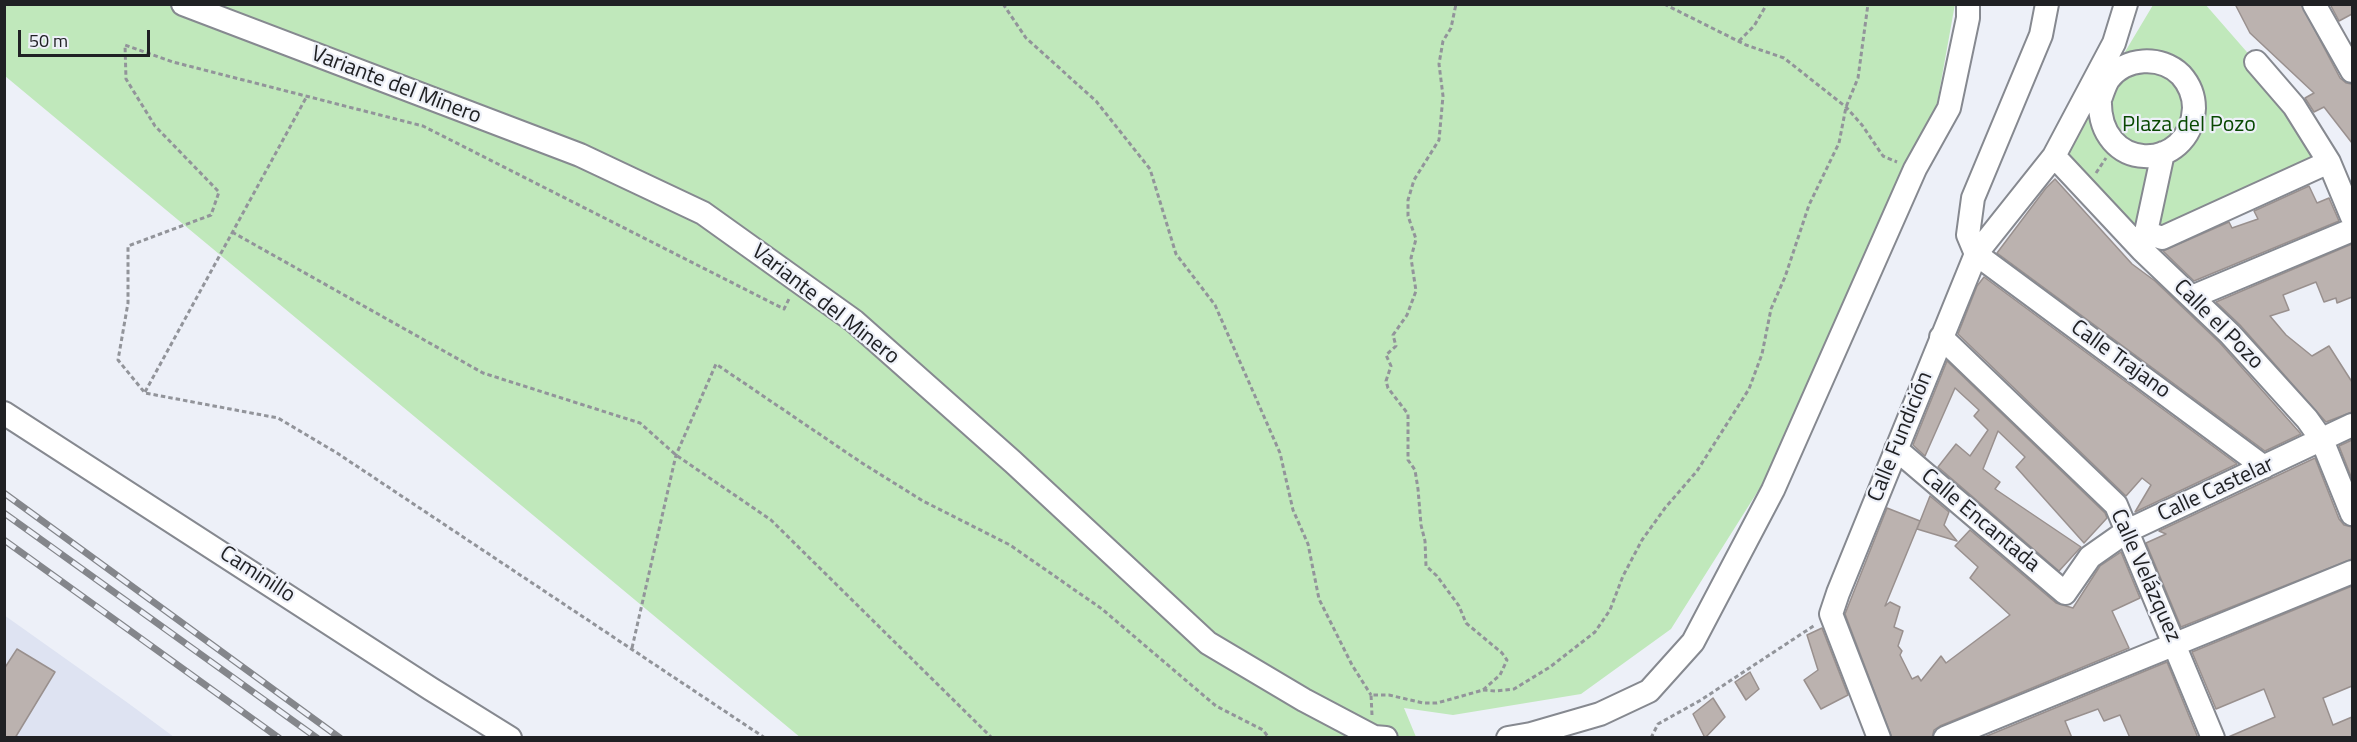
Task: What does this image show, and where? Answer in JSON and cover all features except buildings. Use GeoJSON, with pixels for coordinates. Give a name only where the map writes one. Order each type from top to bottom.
{"type":"FeatureCollection","features":[{"type":"Feature","properties":{"kind":"street","name":"Variante del Minero"},"geometry":{"type":"LineString","coordinates":[[183,4],[580,155],[703,213],[854,321],[1013,462],[1208,643],[1304,700],[1380,737]]}},
{"type":"Feature","properties":{"kind":"street"},"geometry":{"type":"LineString","coordinates":[[2035,4],[2040,16],[2041,34]]}},
{"type":"Feature","properties":{"kind":"street"},"geometry":{"type":"LineString","coordinates":[[1976,254],[1968,235],[1973,198],[2041,34],[2047,4]]}},
{"type":"Feature","properties":{"kind":"street","name":"Calle Fundición"},"geometry":{"type":"LineString","coordinates":[[1831,614],[1976,254],[2054,156],[2100,85],[2127,4]]}},
{"type":"Feature","properties":{"kind":"street"},"geometry":{"type":"LineString","coordinates":[[2314,4],[2352,71]]}},
{"type":"Feature","properties":{"kind":"street"},"geometry":{"type":"LineString","coordinates":[[1508,738],[1531,734],[1600,714],[1649,691],[1693,642],[1773,490],[1915,169],[1949,108],[1972,9]]}},
{"type":"Feature","properties":{"kind":"street"},"geometry":{"type":"LineString","coordinates":[[2152,61],[2167,65],[2180,74],[2190,87],[2194,102],[2193,118],[2188,133],[2177,145],[2163,153],[2147,156],[2130,153],[2115,144],[2105,131],[2099,115],[2100,85],[2121,68],[2136,62],[2152,61]]}},
{"type":"Feature","properties":{"kind":"street"},"geometry":{"type":"LineString","coordinates":[[2256,62],[2294,106],[2329,162],[2352,217]]}},
{"type":"Feature","properties":{"kind":"street"},"geometry":{"type":"LineString","coordinates":[[2163,153],[2144,241],[2162,238],[2329,162]]}},
{"type":"Feature","properties":{"kind":"street","name":"Calle el Pozo"},"geometry":{"type":"LineString","coordinates":[[2054,156],[2085,189],[2144,241],[2192,297],[2275,381],[2322,440],[2352,514]]}},
{"type":"Feature","properties":{"kind":"street"},"geometry":{"type":"LineString","coordinates":[[2192,297],[2352,230]]}},
{"type":"Feature","properties":{"kind":"street","name":"Calle Trajano"},"geometry":{"type":"LineString","coordinates":[[1976,254],[2264,467]]}},
{"type":"Feature","properties":{"kind":"street","name":"Calle Velázquez"},"geometry":{"type":"LineString","coordinates":[[1941,338],[2116,505],[2213,738]]}},
{"type":"Feature","properties":{"kind":"street","name":"Caminillo"},"geometry":{"type":"LineString","coordinates":[[4,413],[510,738]]}},
{"type":"Feature","properties":{"kind":"street","name":"Calle Castelar"},"geometry":{"type":"LineString","coordinates":[[2065,593],[2090,557],[2127,531],[2352,425]]}},
{"type":"Feature","properties":{"kind":"street","name":"Calle Encantada"},"geometry":{"type":"LineString","coordinates":[[1896,449],[2065,593]]}},
{"type":"Feature","properties":{"kind":"street"},"geometry":{"type":"LineString","coordinates":[[1945,738],[2174,642],[2352,572]]}},
{"type":"Feature","properties":{"kind":"street"},"geometry":{"type":"LineString","coordinates":[[1831,614],[1879,738]]}},
{"type":"Feature","properties":{"kind":"path"},"geometry":{"type":"LineString","coordinates":[[1003,4],[1026,38],[1096,101],[1150,169],[1176,254],[1215,304],[1280,453],[1293,510],[1308,544],[1319,599],[1352,665],[1371,695],[1380,737]]}},
{"type":"Feature","properties":{"kind":"path"},"geometry":{"type":"LineString","coordinates":[[1456,4],[1451,28],[1443,41],[1439,64],[1443,96],[1439,140],[1414,180],[1408,200],[1408,216],[1416,239],[1412,258],[1416,291],[1407,315],[1393,335],[1396,346],[1386,356],[1391,366],[1386,381],[1388,388],[1408,414],[1408,460],[1415,470],[1425,541],[1426,566],[1437,576],[1459,606],[1466,623],[1502,653],[1507,660],[1500,675],[1483,690]]}},
{"type":"Feature","properties":{"kind":"path"},"geometry":{"type":"LineString","coordinates":[[1664,4],[1738,41],[1784,58],[1846,107],[1862,125],[1882,156],[1915,169]]}},
{"type":"Feature","properties":{"kind":"path"},"geometry":{"type":"LineString","coordinates":[[1738,41],[1754,26],[1767,4]]}},
{"type":"Feature","properties":{"kind":"path"},"geometry":{"type":"LineString","coordinates":[[1371,695],[1389,695],[1423,703],[1437,703],[1483,690],[1514,689],[1550,667],[1595,632],[1610,610],[1623,576],[1642,540],[1696,471],[1749,389],[1762,354],[1771,309],[1785,277],[1809,205],[1839,143],[1846,107],[1858,78],[1868,4]]}},
{"type":"Feature","properties":{"kind":"path"},"geometry":{"type":"LineString","coordinates":[[765,738],[346,460],[278,418],[145,393],[118,360],[128,303],[128,246],[211,215],[219,192],[155,126],[126,79],[125,45],[173,62],[423,126],[784,309],[798,282]]}},
{"type":"Feature","properties":{"kind":"path"},"geometry":{"type":"LineString","coordinates":[[145,393],[307,96]]}},
{"type":"Feature","properties":{"kind":"path"},"geometry":{"type":"LineString","coordinates":[[2085,189],[2115,144]]}},
{"type":"Feature","properties":{"kind":"path"},"geometry":{"type":"LineString","coordinates":[[232,232],[483,373],[640,423],[676,455],[771,520],[992,738]]}},
{"type":"Feature","properties":{"kind":"path"},"geometry":{"type":"LineString","coordinates":[[632,649],[676,455],[716,364],[862,463],[923,501],[1010,545],[1102,609],[1216,706],[1263,730],[1269,738]]}},
{"type":"Feature","properties":{"kind":"path"},"geometry":{"type":"LineString","coordinates":[[1651,738],[1659,724],[1701,700],[1831,614]]}},
{"type":"Feature","properties":{"kind":"shaded area"},"geometry":{"type":"Polygon","coordinates":[[[4,615],[128,703],[174,737],[5,737],[4,615]]]}},
{"type":"Feature","properties":{"kind":"green space"},"geometry":{"type":"Polygon","coordinates":[[[1955,4],[1937,104],[1763,483],[1671,629],[1581,694],[1453,715],[1404,708],[1416,737],[801,738],[5,76],[4,5],[1955,4]]]}},
{"type":"Feature","properties":{"kind":"green space","name":"Plaza del Pozo"},"geometry":{"type":"Polygon","coordinates":[[[2205,4],[2294,106],[2329,162],[2142,250],[2054,156],[2107,82],[2153,5],[2205,4]]]}},
{"type":"Feature","properties":{"kind":"railway"},"geometry":{"type":"LineString","coordinates":[[4,493],[340,738]]}},
{"type":"Feature","properties":{"kind":"railway"},"geometry":{"type":"LineString","coordinates":[[4,513],[317,738]]}},
{"type":"Feature","properties":{"kind":"railway"},"geometry":{"type":"LineString","coordinates":[[4,540],[279,738]]}}]}
